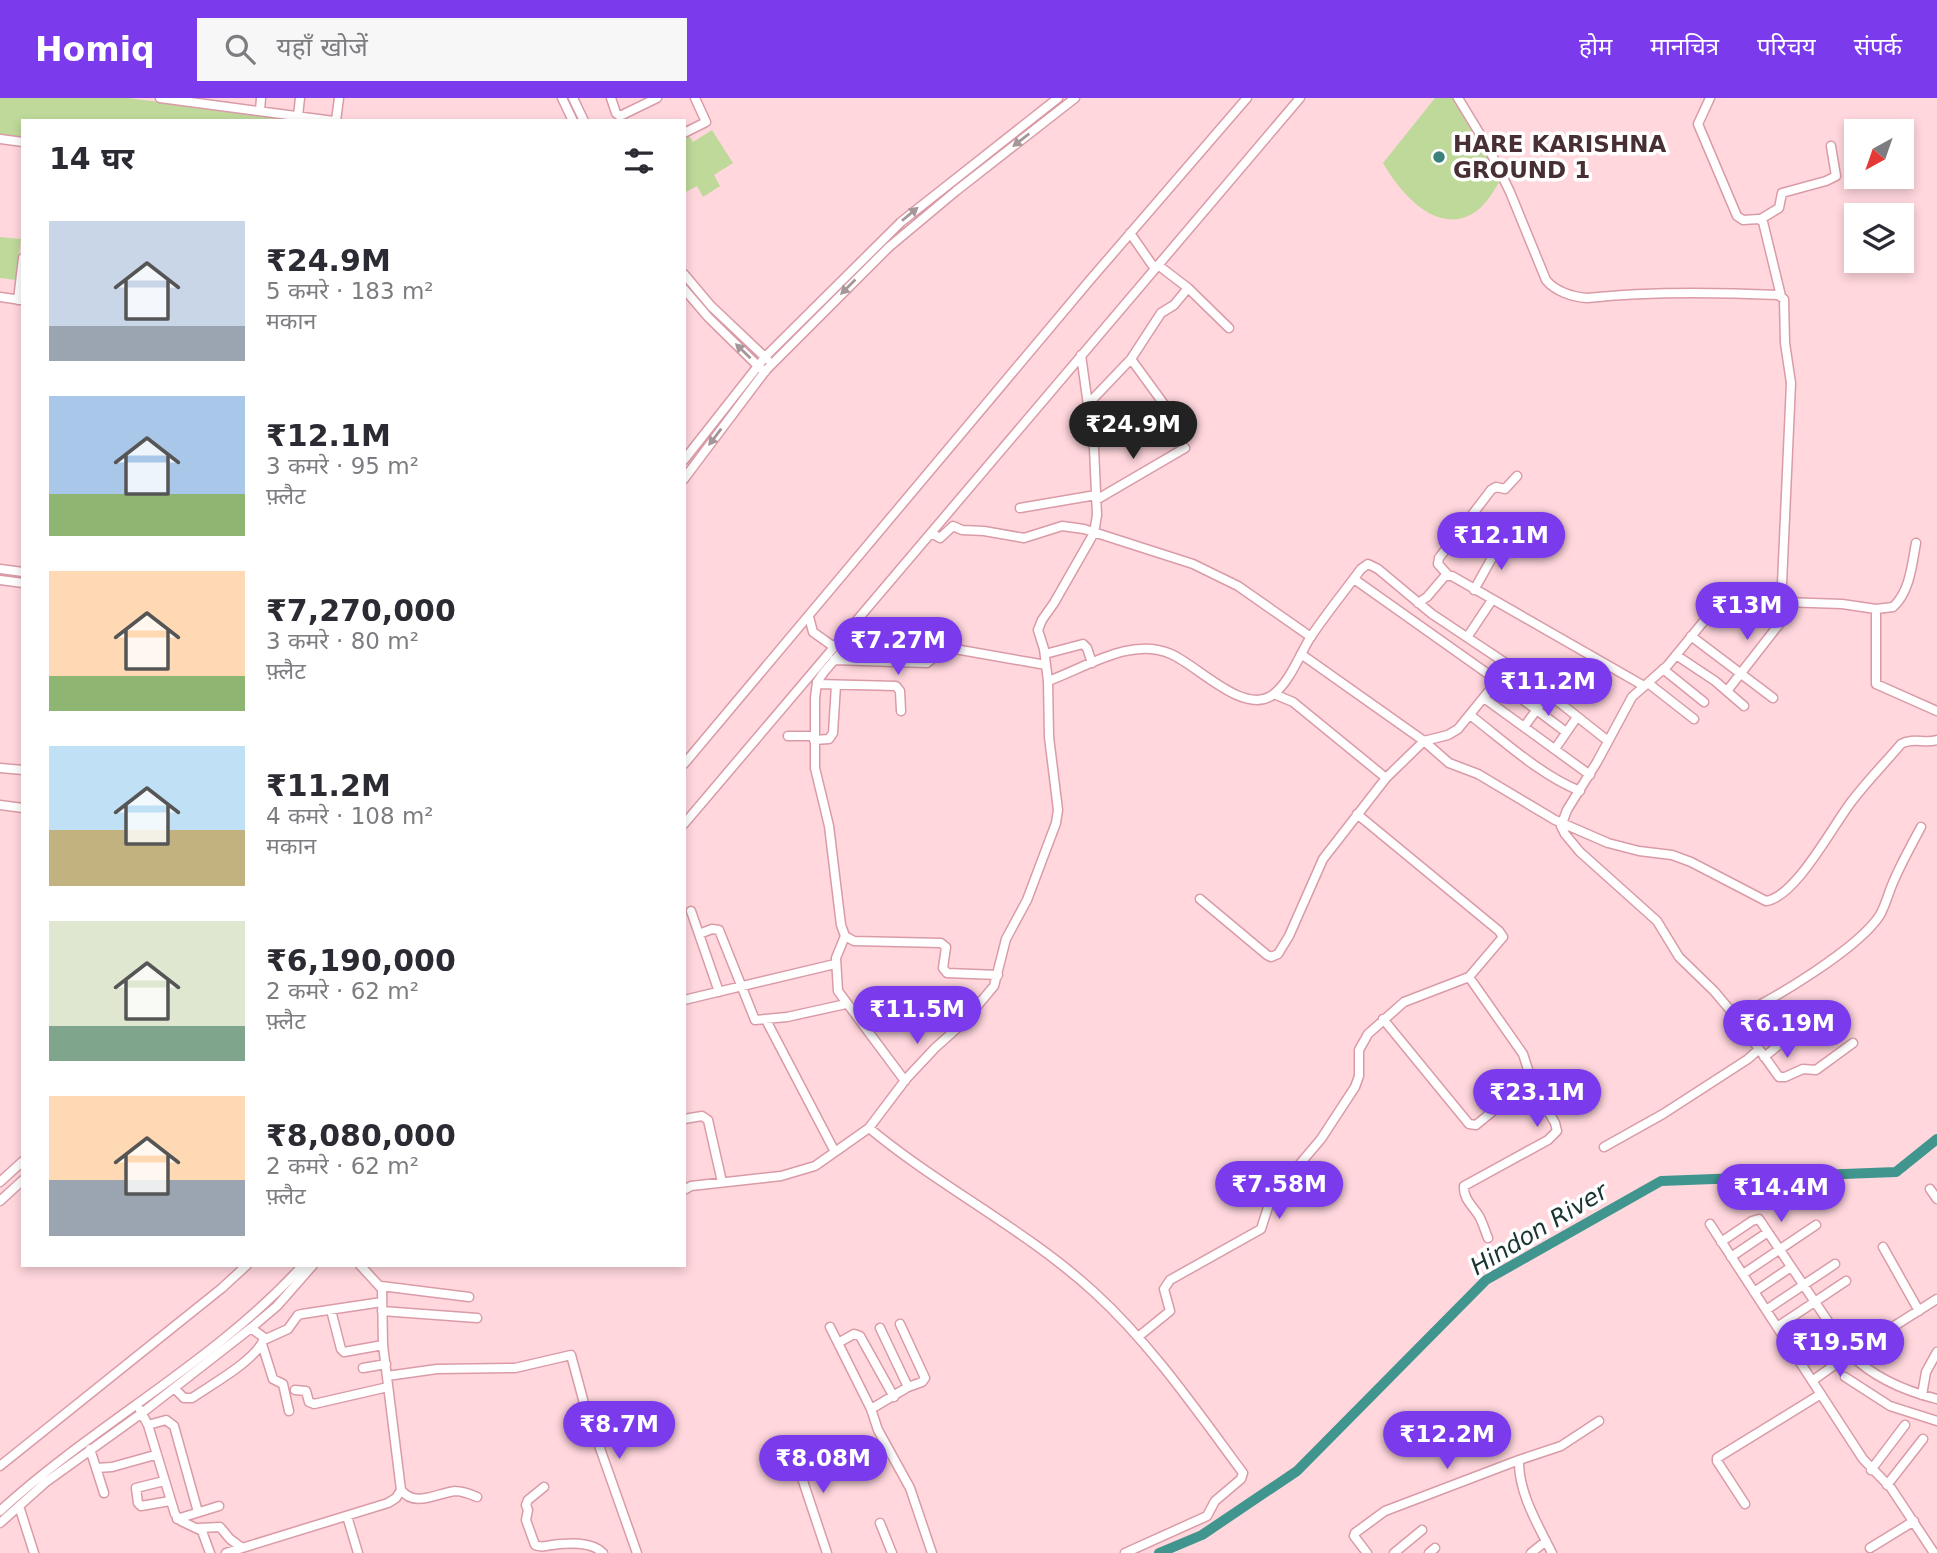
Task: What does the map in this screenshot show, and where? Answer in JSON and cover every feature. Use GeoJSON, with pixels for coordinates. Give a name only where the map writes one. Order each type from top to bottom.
{"type":"FeatureCollection","features":[{"type":"Feature","properties":{"kind":"street"},"geometry":{"type":"LineString","coordinates":[[160,98],[320,119]]}},
{"type":"Feature","properties":{"kind":"street"},"geometry":{"type":"LineString","coordinates":[[260,111],[261,98]]}},
{"type":"Feature","properties":{"kind":"street"},"geometry":{"type":"LineString","coordinates":[[298,116],[300,98]]}},
{"type":"Feature","properties":{"kind":"street"},"geometry":{"type":"LineString","coordinates":[[335,119],[340,98]]}},
{"type":"Feature","properties":{"kind":"street"},"geometry":{"type":"LineString","coordinates":[[562,98],[572,119]]}},
{"type":"Feature","properties":{"kind":"street"},"geometry":{"type":"LineString","coordinates":[[573,98],[583,119]]}},
{"type":"Feature","properties":{"kind":"street"},"geometry":{"type":"LineString","coordinates":[[611,98],[616,113],[620,116],[657,98]]}},
{"type":"Feature","properties":{"kind":"street"},"geometry":{"type":"LineString","coordinates":[[686,132],[706,122],[695,98]]}},
{"type":"Feature","properties":{"kind":"street"},"geometry":{"type":"LineString","coordinates":[[686,476],[768,361],[901,222],[1058,98]]}},
{"type":"Feature","properties":{"kind":"street"},"geometry":{"type":"LineString","coordinates":[[768,361],[909,228],[1075,98]]}},
{"type":"Feature","properties":{"kind":"street"},"geometry":{"type":"LineString","coordinates":[[686,762],[1130,233],[1247,98]]}},
{"type":"Feature","properties":{"kind":"street"},"geometry":{"type":"LineString","coordinates":[[686,822],[1300,98]]}},
{"type":"Feature","properties":{"kind":"street"},"geometry":{"type":"LineString","coordinates":[[1458,98],[1489,149],[1510,192],[1546,280],[1557,290],[1579,298],[1637,293],[1781,296]]}},
{"type":"Feature","properties":{"kind":"street"},"geometry":{"type":"LineString","coordinates":[[1710,98],[1698,124],[1737,216],[1743,220],[1761,219],[1779,208],[1782,193],[1836,176],[1831,146]]}},
{"type":"Feature","properties":{"kind":"street"},"geometry":{"type":"LineString","coordinates":[[0,140],[21,142]]}},
{"type":"Feature","properties":{"kind":"street"},"geometry":{"type":"LineString","coordinates":[[1727,691],[1784,618],[1791,383],[1785,343],[1784,304],[1769,240],[1761,219]]}},
{"type":"Feature","properties":{"kind":"street"},"geometry":{"type":"LineString","coordinates":[[1130,233],[1156,267],[1188,288],[1229,328]]}},
{"type":"Feature","properties":{"kind":"street"},"geometry":{"type":"LineString","coordinates":[[686,276],[711,306],[768,361]]}},
{"type":"Feature","properties":{"kind":"street"},"geometry":{"type":"LineString","coordinates":[[1088,404],[1131,359],[1161,313],[1174,305],[1188,288]]}},
{"type":"Feature","properties":{"kind":"street"},"geometry":{"type":"LineString","coordinates":[[686,291],[708,317],[762,369]]}},
{"type":"Feature","properties":{"kind":"street"},"geometry":{"type":"LineString","coordinates":[[0,297],[20,300]]}},
{"type":"Feature","properties":{"kind":"street"},"geometry":{"type":"LineString","coordinates":[[686,1189],[691,1186],[781,1176],[815,1166],[869,1128],[905,1081],[988,996],[998,975],[1006,939],[1027,900],[1056,823],[1058,810],[1049,737],[1048,681],[1045,654],[1038,629],[1094,533],[1094,448],[1081,355]]}},
{"type":"Feature","properties":{"kind":"street"},"geometry":{"type":"LineString","coordinates":[[1131,359],[1166,407]]}},
{"type":"Feature","properties":{"kind":"street"},"geometry":{"type":"LineString","coordinates":[[686,458],[762,369]]}},
{"type":"Feature","properties":{"kind":"street"},"geometry":{"type":"LineString","coordinates":[[1020,508],[1096,497],[1185,447]]}},
{"type":"Feature","properties":{"kind":"street"},"geometry":{"type":"LineString","coordinates":[[1517,476],[1508,487],[1491,490],[1439,558],[1438,564],[1448,575],[1646,685],[1695,719]]}},
{"type":"Feature","properties":{"kind":"street"},"geometry":{"type":"LineString","coordinates":[[931,533],[940,538],[953,526],[967,531],[1024,538],[1062,526],[1076,527],[1193,564],[1238,586],[1311,637]]}},
{"type":"Feature","properties":{"kind":"street"},"geometry":{"type":"LineString","coordinates":[[1474,590],[1502,540]]}},
{"type":"Feature","properties":{"kind":"street"},"geometry":{"type":"LineString","coordinates":[[1853,1043],[1813,1071],[1803,1069],[1782,1078],[1776,1074],[1736,1017],[1679,957],[1657,921],[1580,852],[1561,826],[1632,697],[1663,669],[1712,614],[1766,614],[1778,609],[1785,602],[1842,604],[1876,609],[1893,607],[1901,597],[1911,571],[1916,543]]}},
{"type":"Feature","properties":{"kind":"street"},"geometry":{"type":"LineString","coordinates":[[1048,681],[1130,650],[1161,650],[1173,654],[1231,692],[1246,699],[1262,700],[1274,694],[1311,637],[1368,564],[1373,565],[1418,603],[1549,693],[1608,741]]}},
{"type":"Feature","properties":{"kind":"street"},"geometry":{"type":"LineString","coordinates":[[0,569],[21,572]]}},
{"type":"Feature","properties":{"kind":"street"},"geometry":{"type":"LineString","coordinates":[[1418,603],[1448,575]]}},
{"type":"Feature","properties":{"kind":"street"},"geometry":{"type":"LineString","coordinates":[[1354,579],[1566,732]]}},
{"type":"Feature","properties":{"kind":"street"},"geometry":{"type":"LineString","coordinates":[[0,580],[21,583]]}},
{"type":"Feature","properties":{"kind":"street"},"geometry":{"type":"LineString","coordinates":[[1468,636],[1492,600]]}},
{"type":"Feature","properties":{"kind":"street"},"geometry":{"type":"LineString","coordinates":[[1876,609],[1877,684],[1937,711]]}},
{"type":"Feature","properties":{"kind":"street"},"geometry":{"type":"LineString","coordinates":[[809,617],[813,632],[834,647]]}},
{"type":"Feature","properties":{"kind":"street"},"geometry":{"type":"LineString","coordinates":[[1691,636],[1773,698]]}},
{"type":"Feature","properties":{"kind":"street"},"geometry":{"type":"LineString","coordinates":[[905,1081],[838,991],[835,964],[845,936],[841,925],[829,826],[815,768],[817,684],[850,642],[857,639],[915,642],[1046,665]]}},
{"type":"Feature","properties":{"kind":"street"},"geometry":{"type":"LineString","coordinates":[[1045,654],[1083,644],[1092,663]]}},
{"type":"Feature","properties":{"kind":"street"},"geometry":{"type":"LineString","coordinates":[[834,660],[927,663],[945,648]]}},
{"type":"Feature","properties":{"kind":"street"},"geometry":{"type":"LineString","coordinates":[[1301,654],[1450,763],[1478,774],[1532,807],[1608,843],[1639,851],[1672,855],[1698,864],[1761,900],[1770,901],[1781,894],[1810,863],[1853,799],[1901,744],[1937,740]]}},
{"type":"Feature","properties":{"kind":"street"},"geometry":{"type":"LineString","coordinates":[[1676,655],[1744,706]]}},
{"type":"Feature","properties":{"kind":"street"},"geometry":{"type":"LineString","coordinates":[[1200,899],[1268,955],[1275,956],[1289,936],[1323,859],[1357,814],[1423,741],[1454,732],[1510,665]]}},
{"type":"Feature","properties":{"kind":"street"},"geometry":{"type":"LineString","coordinates":[[1663,669],[1704,702]]}},
{"type":"Feature","properties":{"kind":"street"},"geometry":{"type":"LineString","coordinates":[[817,684],[896,686],[900,691],[901,711]]}},
{"type":"Feature","properties":{"kind":"street"},"geometry":{"type":"LineString","coordinates":[[788,736],[829,739],[833,733],[836,685]]}},
{"type":"Feature","properties":{"kind":"street"},"geometry":{"type":"LineString","coordinates":[[1524,727],[1549,693]]}},
{"type":"Feature","properties":{"kind":"street"},"geometry":{"type":"LineString","coordinates":[[1274,694],[1293,702],[1387,778]]}},
{"type":"Feature","properties":{"kind":"street"},"geometry":{"type":"LineString","coordinates":[[1484,698],[1590,775]]}},
{"type":"Feature","properties":{"kind":"street"},"geometry":{"type":"LineString","coordinates":[[1470,715],[1547,772],[1580,791]]}},
{"type":"Feature","properties":{"kind":"street"},"geometry":{"type":"LineString","coordinates":[[1555,749],[1577,717]]}},
{"type":"Feature","properties":{"kind":"street"},"geometry":{"type":"LineString","coordinates":[[0,768],[21,771]]}},
{"type":"Feature","properties":{"kind":"street"},"geometry":{"type":"LineString","coordinates":[[0,805],[21,808]]}},
{"type":"Feature","properties":{"kind":"street"},"geometry":{"type":"LineString","coordinates":[[1138,1337],[1170,1311],[1164,1290],[1170,1280],[1261,1228],[1271,1198],[1321,1139],[1355,1087],[1359,1076],[1360,1047],[1368,1034],[1411,998],[1469,977],[1501,941],[1502,934],[1357,814]]}},
{"type":"Feature","properties":{"kind":"street"},"geometry":{"type":"LineString","coordinates":[[1736,1017],[1791,986],[1840,953],[1872,927],[1882,912],[1892,884],[1921,827]]}},
{"type":"Feature","properties":{"kind":"street"},"geometry":{"type":"LineString","coordinates":[[691,911],[719,992]]}},
{"type":"Feature","properties":{"kind":"street"},"geometry":{"type":"LineString","coordinates":[[699,934],[712,929],[719,930],[752,1017],[766,1020],[846,1004]]}},
{"type":"Feature","properties":{"kind":"street"},"geometry":{"type":"LineString","coordinates":[[845,936],[854,941],[941,943],[946,947],[943,968],[947,973],[998,975]]}},
{"type":"Feature","properties":{"kind":"street"},"geometry":{"type":"LineString","coordinates":[[686,1000],[835,964]]}},
{"type":"Feature","properties":{"kind":"street"},"geometry":{"type":"LineString","coordinates":[[1469,977],[1523,1054],[1529,1075],[1557,1131],[1548,1140],[1464,1186],[1463,1190],[1480,1217],[1488,1238]]}},
{"type":"Feature","properties":{"kind":"street"},"geometry":{"type":"LineString","coordinates":[[1383,1019],[1469,1124],[1476,1125],[1498,1107]]}},
{"type":"Feature","properties":{"kind":"street"},"geometry":{"type":"LineString","coordinates":[[766,1020],[835,1152]]}},
{"type":"Feature","properties":{"kind":"street"},"geometry":{"type":"LineString","coordinates":[[1604,1147],[1663,1114],[1748,1059],[1761,1054],[1806,1023]]}},
{"type":"Feature","properties":{"kind":"street"},"geometry":{"type":"LineString","coordinates":[[686,1119],[702,1116],[708,1120],[722,1182]]}},
{"type":"Feature","properties":{"kind":"street"},"geometry":{"type":"LineString","coordinates":[[869,1128],[925,1172],[1062,1265],[1094,1292],[1138,1337],[1243,1473],[1241,1479],[1215,1500],[1208,1516],[1125,1553]]}},
{"type":"Feature","properties":{"kind":"street"},"geometry":{"type":"LineString","coordinates":[[0,1182],[21,1163]]}},
{"type":"Feature","properties":{"kind":"street"},"geometry":{"type":"LineString","coordinates":[[0,1201],[21,1182]]}},
{"type":"Feature","properties":{"kind":"street"},"geometry":{"type":"LineString","coordinates":[[1930,1189],[1937,1199]]}},
{"type":"Feature","properties":{"kind":"street"},"geometry":{"type":"LineString","coordinates":[[1721,1242],[1756,1219],[1762,1222],[1850,1354],[1880,1377],[1937,1399]]}},
{"type":"Feature","properties":{"kind":"street"},"geometry":{"type":"LineString","coordinates":[[1710,1224],[1871,1470],[1887,1485],[1934,1553]]}},
{"type":"Feature","properties":{"kind":"street"},"geometry":{"type":"LineString","coordinates":[[1743,1274],[1816,1225]]}},
{"type":"Feature","properties":{"kind":"street"},"geometry":{"type":"LineString","coordinates":[[1731,1257],[1768,1232]]}},
{"type":"Feature","properties":{"kind":"street"},"geometry":{"type":"LineString","coordinates":[[1883,1247],[1919,1311]]}},
{"type":"Feature","properties":{"kind":"street"},"geometry":{"type":"LineString","coordinates":[[1766,1310],[1835,1264]]}},
{"type":"Feature","properties":{"kind":"street"},"geometry":{"type":"LineString","coordinates":[[0,1466],[245,1267]]}},
{"type":"Feature","properties":{"kind":"street"},"geometry":{"type":"LineString","coordinates":[[0,1511],[85,1440],[181,1373],[258,1311],[301,1267]]}},
{"type":"Feature","properties":{"kind":"street"},"geometry":{"type":"LineString","coordinates":[[0,1523],[90,1448],[142,1413],[251,1328],[277,1306],[311,1267]]}},
{"type":"Feature","properties":{"kind":"street"},"geometry":{"type":"LineString","coordinates":[[362,1267],[381,1286],[469,1297]]}},
{"type":"Feature","properties":{"kind":"street"},"geometry":{"type":"LineString","coordinates":[[1754,1292],[1791,1267]]}},
{"type":"Feature","properties":{"kind":"street"},"geometry":{"type":"LineString","coordinates":[[1777,1327],[1846,1281]]}},
{"type":"Feature","properties":{"kind":"street"},"geometry":{"type":"LineString","coordinates":[[381,1286],[383,1345],[401,1490],[408,1497],[415,1499],[454,1491],[477,1496]]}},
{"type":"Feature","properties":{"kind":"street"},"geometry":{"type":"LineString","coordinates":[[1812,1381],[1937,1299]]}},
{"type":"Feature","properties":{"kind":"street"},"geometry":{"type":"LineString","coordinates":[[174,1388],[184,1398],[190,1399],[241,1363],[263,1342],[288,1329],[298,1315],[382,1307],[477,1318]]}},
{"type":"Feature","properties":{"kind":"street"},"geometry":{"type":"LineString","coordinates":[[331,1310],[342,1351],[383,1345]]}},
{"type":"Feature","properties":{"kind":"street"},"geometry":{"type":"LineString","coordinates":[[871,1409],[925,1378],[900,1324]]}},
{"type":"Feature","properties":{"kind":"street"},"geometry":{"type":"LineString","coordinates":[[830,1327],[871,1409],[878,1430],[910,1488],[932,1553]]}},
{"type":"Feature","properties":{"kind":"street"},"geometry":{"type":"LineString","coordinates":[[251,1328],[263,1342],[273,1379],[283,1384],[289,1411]]}},
{"type":"Feature","properties":{"kind":"street"},"geometry":{"type":"LineString","coordinates":[[880,1328],[908,1387]]}},
{"type":"Feature","properties":{"kind":"street"},"geometry":{"type":"LineString","coordinates":[[838,1343],[854,1334],[860,1336],[894,1397]]}},
{"type":"Feature","properties":{"kind":"street"},"geometry":{"type":"LineString","coordinates":[[1922,1395],[1926,1372],[1937,1352]]}},
{"type":"Feature","properties":{"kind":"street"},"geometry":{"type":"LineString","coordinates":[[387,1376],[437,1369],[515,1368],[571,1355],[584,1403],[637,1553]]}},
{"type":"Feature","properties":{"kind":"street"},"geometry":{"type":"LineString","coordinates":[[363,1368],[386,1364]]}},
{"type":"Feature","properties":{"kind":"street"},"geometry":{"type":"LineString","coordinates":[[1845,1377],[1890,1406],[1937,1421]]}},
{"type":"Feature","properties":{"kind":"street"},"geometry":{"type":"LineString","coordinates":[[295,1390],[306,1391],[309,1402],[314,1404],[388,1387]]}},
{"type":"Feature","properties":{"kind":"street"},"geometry":{"type":"LineString","coordinates":[[1745,1504],[1717,1458],[1821,1394]]}},
{"type":"Feature","properties":{"kind":"street"},"geometry":{"type":"LineString","coordinates":[[137,1404],[148,1425],[155,1455],[177,1519],[199,1528],[220,1527],[245,1550]]}},
{"type":"Feature","properties":{"kind":"street"},"geometry":{"type":"LineString","coordinates":[[148,1425],[166,1420],[174,1426],[198,1512]]}},
{"type":"Feature","properties":{"kind":"street"},"geometry":{"type":"LineString","coordinates":[[1367,1553],[1354,1536],[1355,1533],[1385,1511],[1561,1446],[1599,1421]]}},
{"type":"Feature","properties":{"kind":"street"},"geometry":{"type":"LineString","coordinates":[[1871,1470],[1905,1425]]}},
{"type":"Feature","properties":{"kind":"street"},"geometry":{"type":"LineString","coordinates":[[1887,1485],[1923,1439]]}},
{"type":"Feature","properties":{"kind":"street"},"geometry":{"type":"LineString","coordinates":[[90,1448],[103,1493]]}},
{"type":"Feature","properties":{"kind":"street"},"geometry":{"type":"LineString","coordinates":[[789,1448],[800,1472],[827,1553]]}},
{"type":"Feature","properties":{"kind":"street"},"geometry":{"type":"LineString","coordinates":[[96,1468],[112,1467],[155,1455]]}},
{"type":"Feature","properties":{"kind":"street"},"geometry":{"type":"LineString","coordinates":[[1519,1460],[1525,1492],[1552,1553]]}},
{"type":"Feature","properties":{"kind":"street"},"geometry":{"type":"LineString","coordinates":[[164,1480],[136,1488],[138,1503],[145,1507],[170,1501]]}},
{"type":"Feature","properties":{"kind":"street"},"geometry":{"type":"LineString","coordinates":[[544,1487],[528,1500],[526,1505],[526,1520],[535,1545],[590,1544],[603,1553]]}},
{"type":"Feature","properties":{"kind":"street"},"geometry":{"type":"LineString","coordinates":[[226,1553],[245,1550],[393,1500],[401,1490]]}},
{"type":"Feature","properties":{"kind":"street"},"geometry":{"type":"LineString","coordinates":[[19,1506],[34,1553]]}},
{"type":"Feature","properties":{"kind":"street"},"geometry":{"type":"LineString","coordinates":[[177,1519],[219,1506]]}},
{"type":"Feature","properties":{"kind":"street"},"geometry":{"type":"LineString","coordinates":[[347,1516],[358,1553]]}},
{"type":"Feature","properties":{"kind":"street"},"geometry":{"type":"LineString","coordinates":[[1870,1548],[1914,1521]]}},
{"type":"Feature","properties":{"kind":"street"},"geometry":{"type":"LineString","coordinates":[[880,1523],[892,1553]]}},
{"type":"Feature","properties":{"kind":"street"},"geometry":{"type":"LineString","coordinates":[[199,1528],[205,1535],[210,1553]]}},
{"type":"Feature","properties":{"kind":"street"},"geometry":{"type":"LineString","coordinates":[[1394,1553],[1422,1530]]}},
{"type":"Feature","properties":{"kind":"street"},"geometry":{"type":"LineString","coordinates":[[1531,1553],[1546,1541]]}},
{"type":"Feature","properties":{"kind":"green space"},"geometry":{"type":"Polygon","coordinates":[[[0,98],[128,98],[291,119],[21,119],[21,137],[0,134],[0,98]]]}},
{"type":"Feature","properties":{"kind":"green space","name":"HARE KARISHNA GROUND 1"},"geometry":{"type":"Polygon","coordinates":[[[1435,98],[1455,98],[1487,150],[1500,181],[1480,208],[1458,219],[1445,219],[1420,207],[1398,186],[1383,163],[1435,98]]]}},
{"type":"Feature","properties":{"kind":"green space"},"geometry":{"type":"Polygon","coordinates":[[[712,130],[733,163],[714,175],[720,186],[703,197],[697,186],[686,192],[686,132],[693,142],[712,130]]]}},
{"type":"Feature","properties":{"kind":"green space"},"geometry":{"type":"Polygon","coordinates":[[[0,237],[21,239],[16,280],[0,278],[0,237]]]}},
{"type":"Feature","properties":{"kind":"waterway","name":"Hindon River"},"geometry":{"type":"LineString","coordinates":[[1159,1553],[1202,1535],[1297,1471],[1486,1280],[1661,1181],[1896,1172],[1937,1139]]}},
{"type":"Feature","properties":{"kind":"place","name":"HARE KARISHNA GROUND 1"},"geometry":{"type":"Point","coordinates":[1439,157]}}]}
